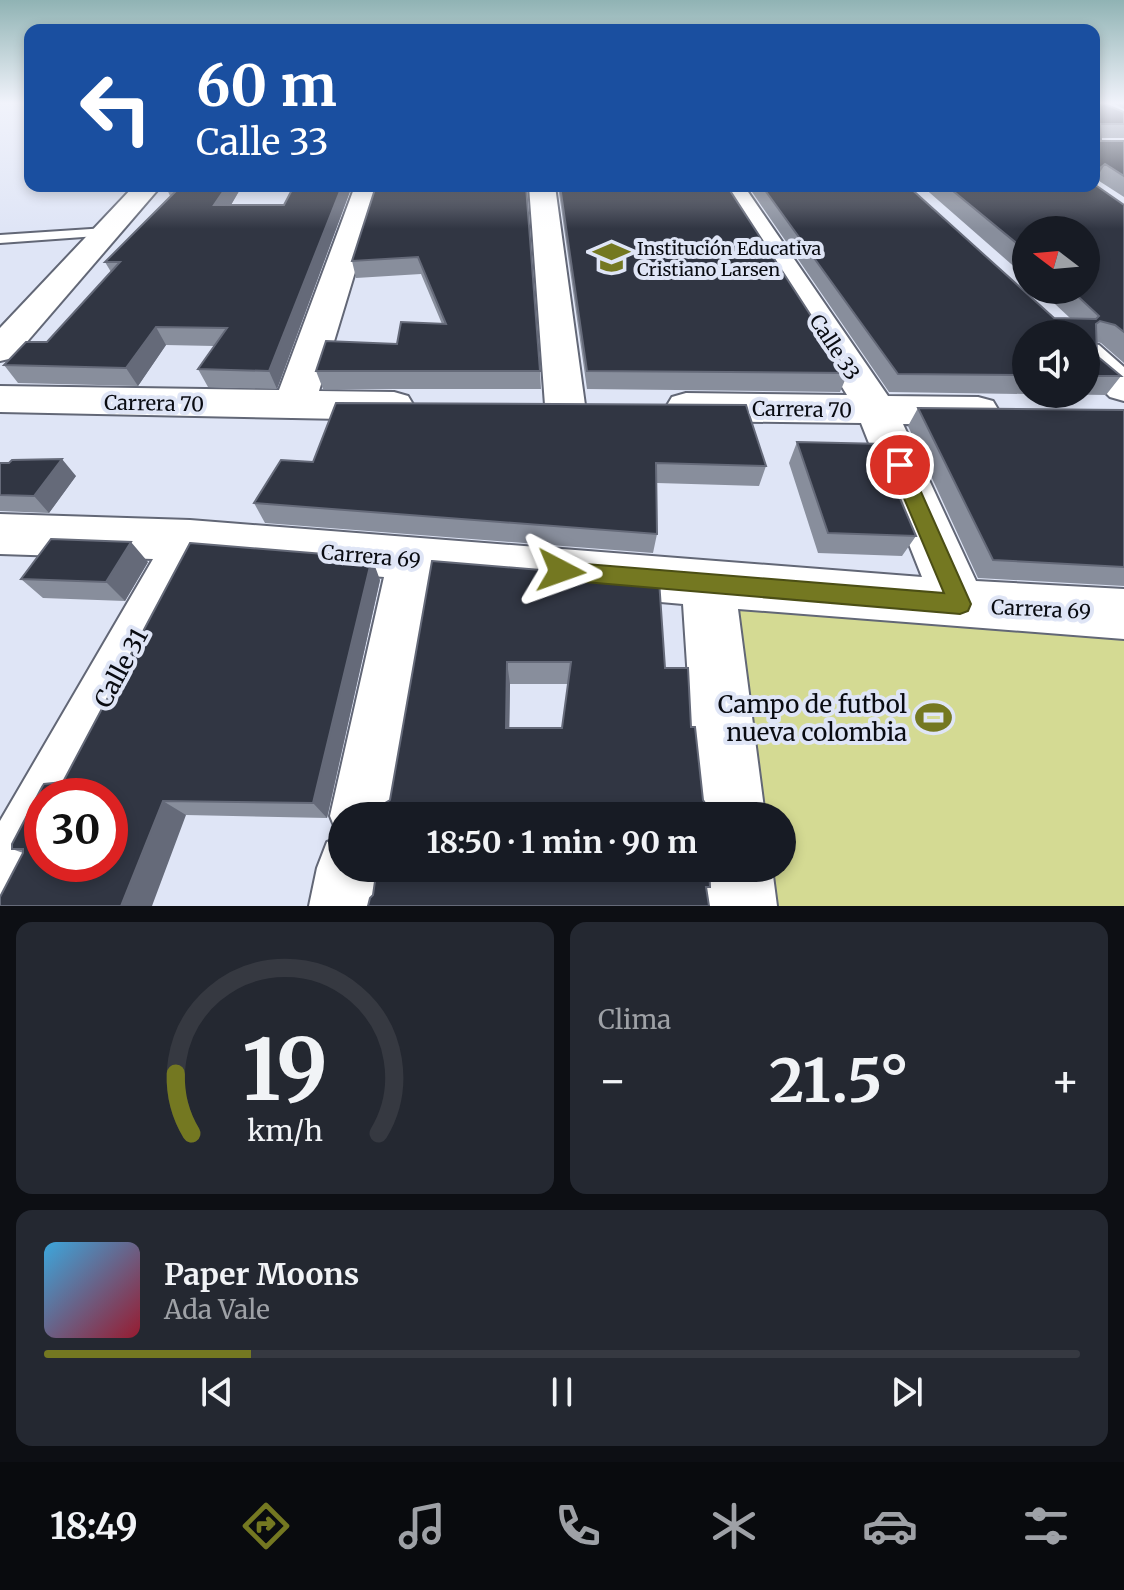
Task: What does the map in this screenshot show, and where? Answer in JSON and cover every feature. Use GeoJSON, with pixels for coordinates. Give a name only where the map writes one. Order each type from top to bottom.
{"type":"FeatureCollection","features":[{"type":"Feature","properties":{"kind":"main road"},"geometry":{"type":"LineString","coordinates":[[0,350],[143,192]]}},
{"type":"Feature","properties":{"kind":"main road"},"geometry":{"type":"LineString","coordinates":[[294,406],[366,192]]}},
{"type":"Feature","properties":{"kind":"main road"},"geometry":{"type":"LineString","coordinates":[[543,192],[565,405]]}},
{"type":"Feature","properties":{"kind":"main road","name":"Calle 33"},"geometry":{"type":"LineString","coordinates":[[735,192],[876,410],[960,604]]}},
{"type":"Feature","properties":{"kind":"main road"},"geometry":{"type":"LineString","coordinates":[[1100,378],[1114,404]]}},
{"type":"Feature","properties":{"kind":"main road","name":"Carrera 70"},"geometry":{"type":"LineString","coordinates":[[0,399],[437,406]]}},
{"type":"Feature","properties":{"kind":"main road","name":"Carrera 70"},"geometry":{"type":"LineString","coordinates":[[643,406],[1015,411]]}},
{"type":"Feature","properties":{"kind":"main road","name":"Carrera 69"},"geometry":{"type":"LineString","coordinates":[[0,534],[190,540],[960,604],[1124,614]]}},
{"type":"Feature","properties":{"kind":"main road","name":"Calle 31"},"geometry":{"type":"LineString","coordinates":[[62,778],[190,540]]}},
{"type":"Feature","properties":{"kind":"main road"},"geometry":{"type":"LineString","coordinates":[[367,802],[414,560]]}},
{"type":"Feature","properties":{"kind":"main road"},"geometry":{"type":"LineString","coordinates":[[708,582],[730,802]]}},
{"type":"Feature","properties":{"kind":"main road"},"geometry":{"type":"LineString","coordinates":[[0,892],[24,847]]}},
{"type":"Feature","properties":{"kind":"main road"},"geometry":{"type":"LineString","coordinates":[[346,906],[350,882]]}},
{"type":"Feature","properties":{"kind":"main road"},"geometry":{"type":"LineString","coordinates":[[737,882],[740,906]]}},
{"type":"Feature","properties":{"kind":"lane"},"geometry":{"type":"LineString","coordinates":[[0,239],[106,232]]}},
{"type":"Feature","properties":{"kind":"green space","name":"Campo de futbol nueva colombia"},"geometry":{"type":"Polygon","coordinates":[[[730,596],[1124,621],[1124,906],[762,906],[759,882],[796,882],[796,802],[751,802],[730,596]]]}},
{"type":"Feature","properties":{"kind":"building"},"geometry":{"type":"Polygon","coordinates":[[[1100,144],[1124,144],[1124,176],[1105,164],[1100,168],[1100,144]]]}},
{"type":"Feature","properties":{"kind":"building"},"geometry":{"type":"Polygon","coordinates":[[[1100,188],[1124,205],[1124,332],[1100,320],[1012,320],[1012,375],[898,374],[766,192],[915,192],[1012,280],[1012,304],[1039,304],[1054,318],[1096,319],[1099,316],[1086,304],[1100,304],[1100,216],[1012,216],[1012,239],[954,192],[1100,192],[1100,188]]]}},
{"type":"Feature","properties":{"kind":"building"},"geometry":{"type":"Polygon","coordinates":[[[175,192],[223,192],[214,205],[284,205],[291,192],[340,192],[269,371],[198,369],[227,328],[156,327],[126,368],[4,365],[26,342],[47,342],[120,262],[105,262],[175,192]]]}},
{"type":"Feature","properties":{"kind":"building"},"geometry":{"type":"Polygon","coordinates":[[[374,192],[526,192],[540,371],[316,371],[326,341],[397,344],[401,322],[446,324],[418,257],[352,261],[374,192]]]}},
{"type":"Feature","properties":{"kind":"building"},"geometry":{"type":"Polygon","coordinates":[[[561,192],[731,192],[848,373],[587,371],[561,192]]]}},
{"type":"Feature","properties":{"kind":"building"},"geometry":{"type":"Polygon","coordinates":[[[1100,358],[1121,376],[1100,376],[1100,358]]]}},
{"type":"Feature","properties":{"kind":"building"},"geometry":{"type":"Polygon","coordinates":[[[336,403],[746,405],[766,466],[656,463],[657,534],[254,503],[281,460],[313,462],[336,403]]]}},
{"type":"Feature","properties":{"kind":"building"},"geometry":{"type":"Polygon","coordinates":[[[918,408],[1124,410],[1124,567],[993,560],[918,408]]]}},
{"type":"Feature","properties":{"kind":"building"},"geometry":{"type":"Polygon","coordinates":[[[797,442],[885,444],[901,482],[893,482],[916,536],[828,533],[797,442]]]}},
{"type":"Feature","properties":{"kind":"building"},"geometry":{"type":"Polygon","coordinates":[[[62,459],[34,496],[0,495],[0,463],[62,459]]]}},
{"type":"Feature","properties":{"kind":"building"},"geometry":{"type":"Polygon","coordinates":[[[51,539],[131,542],[106,582],[21,579],[51,539]]]}},
{"type":"Feature","properties":{"kind":"building"},"geometry":{"type":"Polygon","coordinates":[[[190,543],[372,558],[313,803],[163,801],[121,906],[0,906],[0,897],[23,853],[23,849],[12,849],[24,822],[24,882],[128,882],[128,778],[65,778],[190,543]]]}},
{"type":"Feature","properties":{"kind":"building"},"geometry":{"type":"Polygon","coordinates":[[[432,561],[659,580],[665,668],[688,668],[691,727],[695,727],[704,802],[387,802],[390,800],[432,561]],[[507,662],[506,728],[562,728],[571,662],[507,662]]]}},
{"type":"Feature","properties":{"kind":"building"},"geometry":{"type":"Polygon","coordinates":[[[375,882],[710,882],[710,887],[706,887],[709,906],[368,906],[375,882]]]}},
{"type":"Feature","properties":{"kind":"place","name":"Institución Educativa Cristiano Larsen"},"geometry":{"type":"Point","coordinates":[611,258]}},
{"type":"Feature","properties":{"kind":"place","name":"Campo de futbol nueva colombia"},"geometry":{"type":"Point","coordinates":[933,718]}},
{"type":"Feature","properties":{"kind":"route"},"geometry":{"type":"LineString","coordinates":[[561,571],[960,604],[900,465]]}}]}
